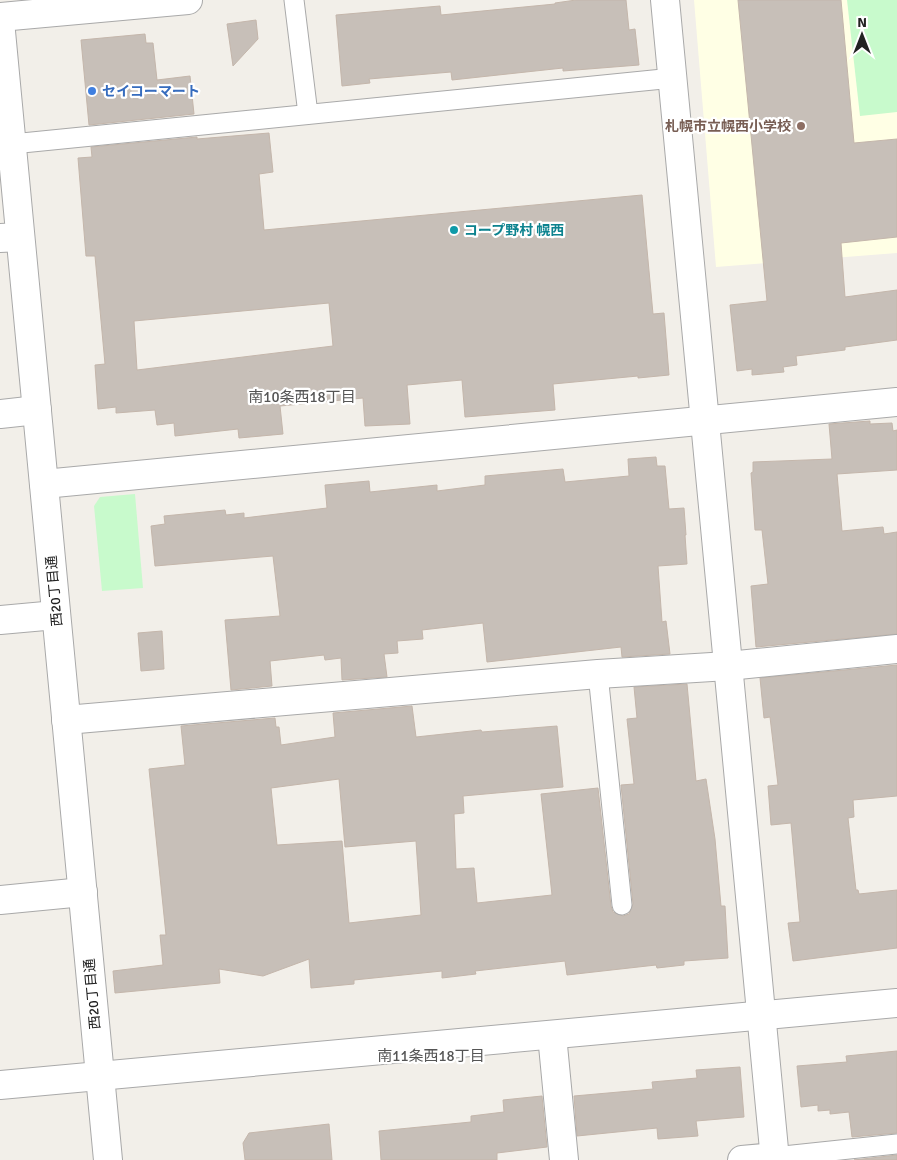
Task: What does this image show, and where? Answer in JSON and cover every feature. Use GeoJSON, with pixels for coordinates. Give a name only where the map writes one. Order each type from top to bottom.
{"type":"FeatureCollection","features":[{"type":"Feature","properties":{"kind":"street"},"geometry":{"type":"LineString","coordinates":[[0,17],[188,0]]}},
{"type":"Feature","properties":{"kind":"street"},"geometry":{"type":"LineString","coordinates":[[665,0],[774,1158],[742,1160]]}},
{"type":"Feature","properties":{"kind":"street","name":"西20丁目通"},"geometry":{"type":"LineString","coordinates":[[0,21],[12,144],[10,238],[37,410],[108,1160]]}},
{"type":"Feature","properties":{"kind":"street"},"geometry":{"type":"LineString","coordinates":[[44,484],[897,402]]}},
{"type":"Feature","properties":{"kind":"street"},"geometry":{"type":"LineString","coordinates":[[0,414],[37,410]]}},
{"type":"Feature","properties":{"kind":"street"},"geometry":{"type":"LineString","coordinates":[[0,620],[56,615]]}},
{"type":"Feature","properties":{"kind":"street"},"geometry":{"type":"LineString","coordinates":[[66,720],[598,674],[728,666],[897,649]]}},
{"type":"Feature","properties":{"kind":"street"},"geometry":{"type":"LineString","coordinates":[[0,900],[83,892]]}},
{"type":"Feature","properties":{"kind":"street"},"geometry":{"type":"LineString","coordinates":[[0,1085],[897,1003]]}},
{"type":"Feature","properties":{"kind":"street"},"geometry":{"type":"LineString","coordinates":[[552,1035],[564,1160]]}},
{"type":"Feature","properties":{"kind":"lane"},"geometry":{"type":"LineString","coordinates":[[294,0],[308,114]]}},
{"type":"Feature","properties":{"kind":"lane"},"geometry":{"type":"LineString","coordinates":[[12,144],[673,78]]}},
{"type":"Feature","properties":{"kind":"lane"},"geometry":{"type":"LineString","coordinates":[[598,674],[622,905]]}},
{"type":"Feature","properties":{"kind":"lane"},"geometry":{"type":"LineString","coordinates":[[774,1158],[897,1144]]}},
{"type":"Feature","properties":{"kind":"shaded area","name":"札幌市立幌西小学校"},"geometry":{"type":"Polygon","coordinates":[[[694,0],[897,0],[897,253],[716,267],[694,0]]]}},
{"type":"Feature","properties":{"kind":"green space"},"geometry":{"type":"Polygon","coordinates":[[[847,0],[897,0],[897,112],[860,116],[847,0]]]}},
{"type":"Feature","properties":{"kind":"green space"},"geometry":{"type":"Polygon","coordinates":[[[135,494],[143,588],[102,591],[94,506],[100,497],[135,494]]]}},
{"type":"Feature","properties":{"kind":"building"},"geometry":{"type":"Polygon","coordinates":[[[576,0],[626,0],[629,30],[635,29],[639,65],[563,71],[563,68],[452,80],[451,72],[369,79],[370,83],[342,86],[336,15],[440,6],[441,15],[555,4],[576,0]]]}},
{"type":"Feature","properties":{"kind":"building","name":"札幌市立幌西小学校"},"geometry":{"type":"Polygon","coordinates":[[[738,0],[841,0],[854,143],[897,139],[897,237],[841,243],[845,297],[897,290],[897,340],[845,347],[845,350],[796,356],[797,365],[783,367],[784,372],[752,375],[752,369],[737,371],[730,305],[767,301],[738,0]]]}},
{"type":"Feature","properties":{"kind":"building"},"geometry":{"type":"Polygon","coordinates":[[[256,20],[258,39],[233,66],[227,24],[256,20]]]}},
{"type":"Feature","properties":{"kind":"building"},"geometry":{"type":"Polygon","coordinates":[[[145,34],[146,43],[153,43],[157,80],[190,76],[194,114],[89,125],[81,40],[145,34]]]}},
{"type":"Feature","properties":{"kind":"building"},"geometry":{"type":"Polygon","coordinates":[[[269,133],[273,172],[259,174],[264,230],[642,195],[653,314],[664,313],[669,375],[553,384],[555,410],[465,417],[462,380],[407,385],[410,424],[365,426],[363,398],[280,406],[283,434],[239,438],[238,429],[175,436],[174,423],[157,425],[155,410],[116,413],[116,407],[98,409],[95,365],[105,364],[95,256],[86,256],[78,158],[92,157],[91,147],[197,137],[197,139],[269,133]],[[329,303],[134,321],[137,370],[333,346],[329,303]]]}},
{"type":"Feature","properties":{"kind":"building"},"geometry":{"type":"Polygon","coordinates":[[[870,421],[870,424],[892,423],[893,431],[897,430],[897,470],[837,474],[842,531],[883,527],[884,534],[897,532],[897,634],[756,647],[751,586],[768,584],[762,530],[755,530],[751,473],[753,472],[753,462],[832,459],[829,424],[870,421]]]}},
{"type":"Feature","properties":{"kind":"building"},"geometry":{"type":"Polygon","coordinates":[[[656,457],[657,466],[665,466],[669,509],[684,508],[686,535],[687,564],[658,566],[662,622],[666,621],[670,654],[622,657],[621,647],[487,662],[483,623],[422,630],[423,639],[397,641],[398,653],[384,654],[387,677],[342,680],[341,658],[325,660],[324,655],[270,661],[272,686],[231,690],[225,620],[280,616],[273,556],[155,566],[151,526],[165,524],[164,516],[225,510],[226,515],[244,513],[244,518],[327,508],[325,485],[369,481],[370,492],[437,485],[437,491],[485,485],[485,476],[563,469],[565,482],[629,476],[628,459],[656,457]]]}},
{"type":"Feature","properties":{"kind":"building"},"geometry":{"type":"Polygon","coordinates":[[[162,631],[164,669],[141,671],[138,633],[162,631]]]}},
{"type":"Feature","properties":{"kind":"building"},"geometry":{"type":"Polygon","coordinates":[[[897,665],[897,796],[853,800],[854,817],[848,818],[856,890],[858,890],[859,894],[897,890],[897,948],[793,961],[788,923],[800,922],[791,823],[771,825],[768,786],[778,785],[770,717],[764,718],[760,678],[897,665]]]}},
{"type":"Feature","properties":{"kind":"building"},"geometry":{"type":"Polygon","coordinates":[[[687,684],[696,781],[706,779],[715,839],[721,906],[725,906],[728,958],[684,961],[684,965],[657,968],[656,965],[567,975],[565,961],[475,971],[476,974],[442,978],[442,971],[354,980],[354,984],[311,988],[309,959],[263,976],[219,969],[220,983],[115,993],[113,971],[163,965],[160,935],[166,935],[149,769],[185,765],[181,726],[275,718],[276,727],[279,727],[281,745],[335,737],[333,713],[412,706],[416,737],[481,730],[482,732],[557,726],[563,787],[463,796],[464,813],[454,814],[456,869],[474,868],[477,903],[552,895],[541,794],[598,788],[611,906],[613,912],[623,916],[629,914],[633,904],[621,785],[634,784],[627,719],[637,718],[634,687],[687,684]],[[339,779],[271,788],[277,845],[342,841],[349,923],[421,915],[416,841],[345,847],[339,779]]]}},
{"type":"Feature","properties":{"kind":"building"},"geometry":{"type":"Polygon","coordinates":[[[897,1051],[897,1133],[852,1137],[849,1112],[830,1114],[830,1110],[818,1111],[818,1105],[801,1107],[797,1066],[847,1062],[846,1056],[897,1051]]]}},
{"type":"Feature","properties":{"kind":"building"},"geometry":{"type":"Polygon","coordinates":[[[740,1067],[744,1117],[696,1121],[698,1136],[658,1139],[657,1128],[577,1136],[574,1096],[653,1089],[652,1082],[697,1078],[696,1070],[740,1067]]]}},
{"type":"Feature","properties":{"kind":"building"},"geometry":{"type":"Polygon","coordinates":[[[542,1096],[547,1147],[497,1153],[497,1160],[381,1160],[379,1131],[471,1122],[471,1116],[504,1112],[503,1100],[542,1096]]]}},
{"type":"Feature","properties":{"kind":"building"},"geometry":{"type":"Polygon","coordinates":[[[329,1124],[332,1160],[245,1160],[243,1143],[249,1133],[329,1124]]]}},
{"type":"Feature","properties":{"kind":"building"},"geometry":{"type":"Polygon","coordinates":[[[897,1155],[897,1160],[854,1160],[897,1155]]]}},
{"type":"Feature","properties":{"kind":"place","name":"セイコーマート"},"geometry":{"type":"Point","coordinates":[92,91]}},
{"type":"Feature","properties":{"kind":"place","name":"札幌市立幌西小学校"},"geometry":{"type":"Point","coordinates":[801,126]}},
{"type":"Feature","properties":{"kind":"place","name":"コープ野村 幌西"},"geometry":{"type":"Point","coordinates":[454,230]}},
{"type":"Feature","properties":{"kind":"district","name":"南10条西18丁目"},"geometry":{"type":"Point","coordinates":[302,397]}},
{"type":"Feature","properties":{"kind":"district","name":"南11条西18丁目"},"geometry":{"type":"Point","coordinates":[431,1056]}}]}
